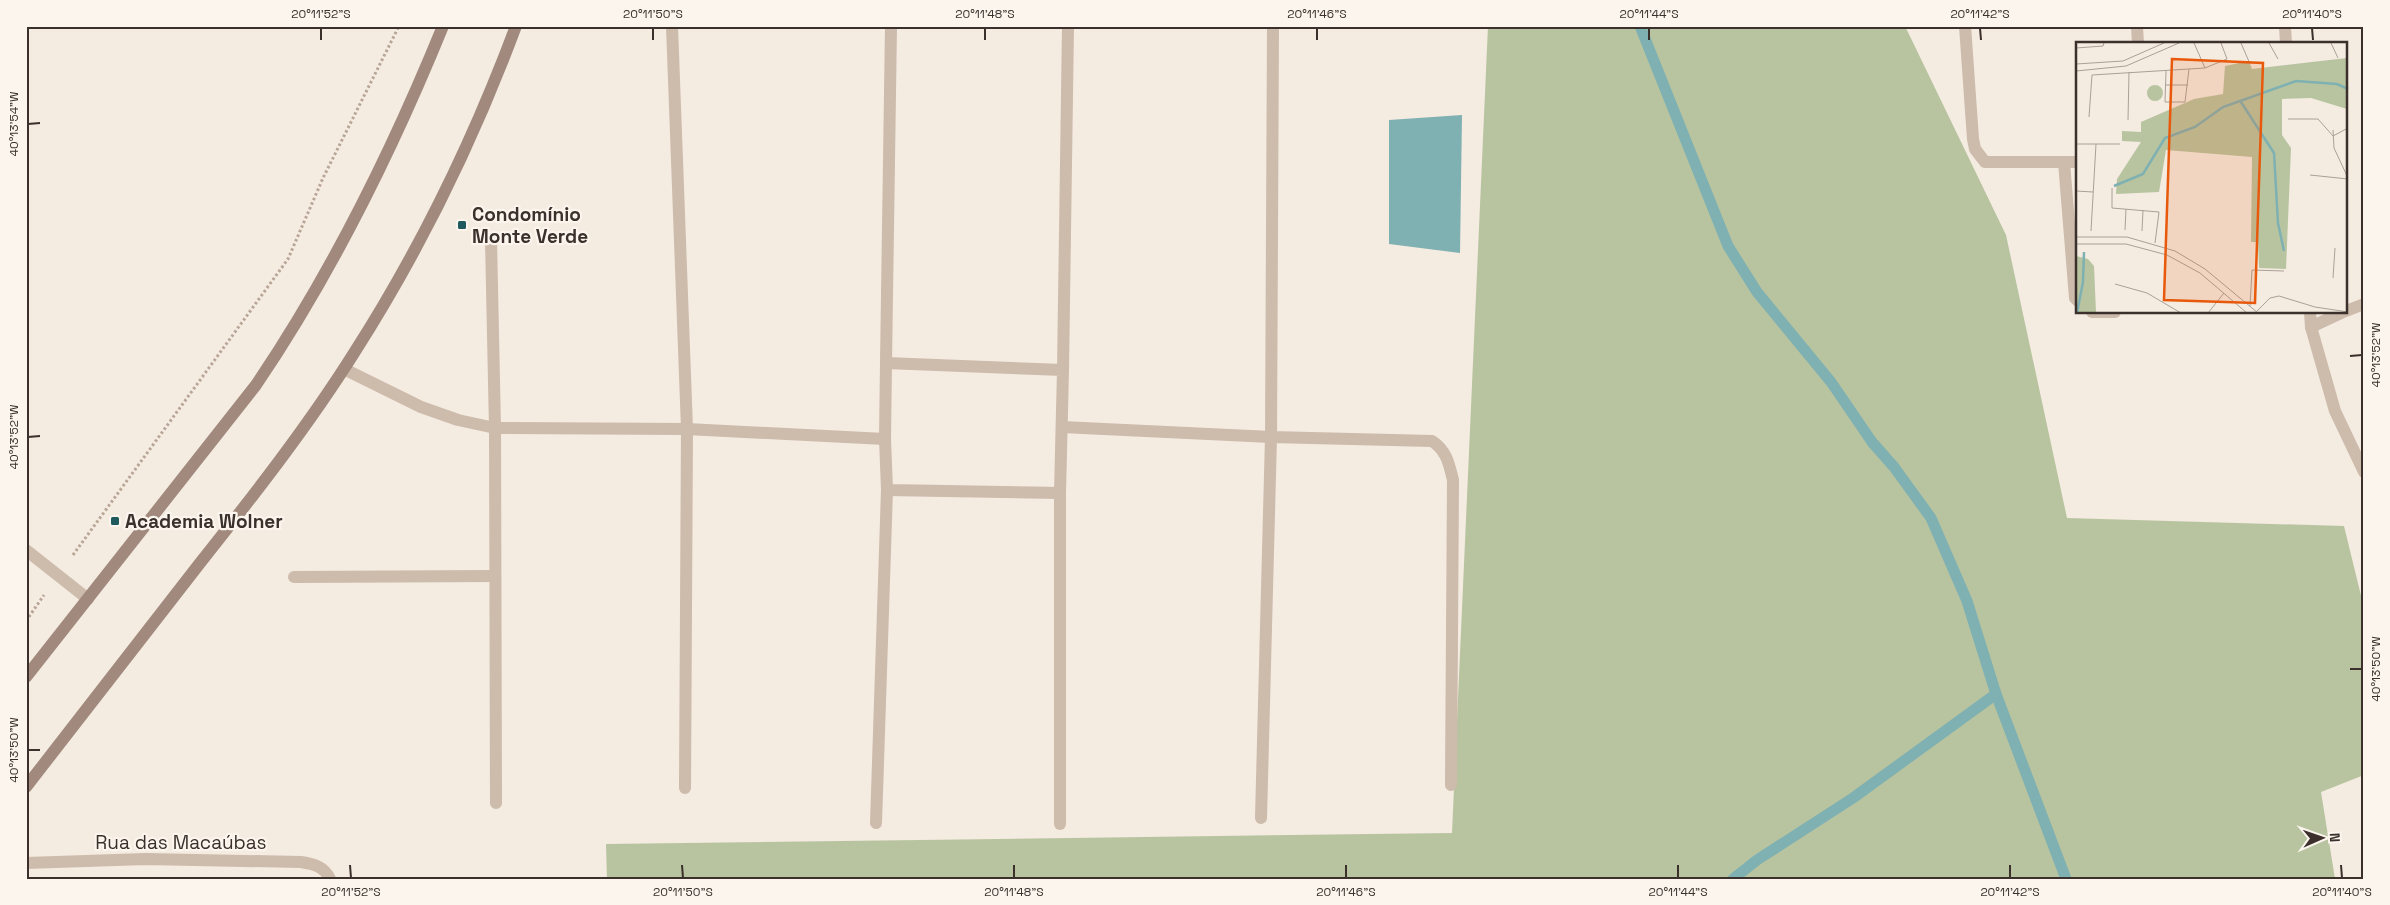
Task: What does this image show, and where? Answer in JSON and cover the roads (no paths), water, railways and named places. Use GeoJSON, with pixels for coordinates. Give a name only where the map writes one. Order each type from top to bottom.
{"type":"FeatureCollection","features":[{"type":"Feature","properties":{"kind":"main road"},"geometry":{"type":"LineString","coordinates":[[26,677],[256,385],[280,350],[311,298],[375,179],[418,86],[443,26]]}},
{"type":"Feature","properties":{"kind":"main road"},"geometry":{"type":"LineString","coordinates":[[26,787],[241,511],[344,370],[393,288],[459,166],[489,98],[516,26]]}},
{"type":"Feature","properties":{"kind":"street"},"geometry":{"type":"LineString","coordinates":[[672,26],[687,429],[685,788]]}},
{"type":"Feature","properties":{"kind":"street"},"geometry":{"type":"LineString","coordinates":[[876,823],[887,490],[885,439],[891,26]]}},
{"type":"Feature","properties":{"kind":"street"},"geometry":{"type":"LineString","coordinates":[[1060,824],[1060,493],[1068,26]]}},
{"type":"Feature","properties":{"kind":"street"},"geometry":{"type":"LineString","coordinates":[[1261,818],[1271,437],[1273,26]]}},
{"type":"Feature","properties":{"kind":"street"},"geometry":{"type":"LineString","coordinates":[[1965,26],[1973,139],[1980,157],[1985,162],[2076,162]]}},
{"type":"Feature","properties":{"kind":"street"},"geometry":{"type":"LineString","coordinates":[[2137,26],[2138,42]]}},
{"type":"Feature","properties":{"kind":"street"},"geometry":{"type":"LineString","coordinates":[[2285,26],[2286,42]]}},
{"type":"Feature","properties":{"kind":"street"},"geometry":{"type":"LineString","coordinates":[[2064,162],[2076,299]]}},
{"type":"Feature","properties":{"kind":"street"},"geometry":{"type":"LineString","coordinates":[[491,240],[495,428],[496,804]]}},
{"type":"Feature","properties":{"kind":"street"},"geometry":{"type":"LineString","coordinates":[[2348,311],[2364,304]]}},
{"type":"Feature","properties":{"kind":"street"},"geometry":{"type":"LineString","coordinates":[[2310,314],[2311,327],[2335,411],[2364,472]]}},
{"type":"Feature","properties":{"kind":"street"},"geometry":{"type":"LineString","coordinates":[[2311,327],[2340,314]]}},
{"type":"Feature","properties":{"kind":"street"},"geometry":{"type":"LineString","coordinates":[[886,363],[1063,370]]}},
{"type":"Feature","properties":{"kind":"street"},"geometry":{"type":"LineString","coordinates":[[344,370],[421,407],[458,420],[495,428],[687,429],[885,439]]}},
{"type":"Feature","properties":{"kind":"street"},"geometry":{"type":"LineString","coordinates":[[1062,427],[1271,437],[1432,441],[1441,447],[1446,456],[1453,480],[1451,785]]}},
{"type":"Feature","properties":{"kind":"street"},"geometry":{"type":"LineString","coordinates":[[887,490],[1060,493]]}},
{"type":"Feature","properties":{"kind":"street"},"geometry":{"type":"LineString","coordinates":[[26,550],[88,599]]}},
{"type":"Feature","properties":{"kind":"street"},"geometry":{"type":"LineString","coordinates":[[294,577],[495,576]]}},
{"type":"Feature","properties":{"kind":"street","name":"Rua das Macaúbas"},"geometry":{"type":"LineString","coordinates":[[26,862],[146,859],[301,862],[314,864],[323,869],[330,879]]}},
{"type":"Feature","properties":{"kind":"water"},"geometry":{"type":"Polygon","coordinates":[[[1462,115],[1460,253],[1389,244],[1389,120],[1462,115]]]}},
{"type":"Feature","properties":{"kind":"waterway"},"geometry":{"type":"LineString","coordinates":[[1640,26],[1728,246],[1757,292],[1831,382],[1872,442],[1894,467],[1931,518],[1967,601],[1996,694],[2066,879]]}},
{"type":"Feature","properties":{"kind":"waterway"},"geometry":{"type":"LineString","coordinates":[[1733,879],[1757,860],[1853,798],[1996,694]]}},
{"type":"Feature","properties":{"kind":"place","name":"Condomínio Monte Verde"},"geometry":{"type":"Point","coordinates":[462,225]}},
{"type":"Feature","properties":{"kind":"place","name":"Academia Wolner"},"geometry":{"type":"Point","coordinates":[115,521]}}]}
